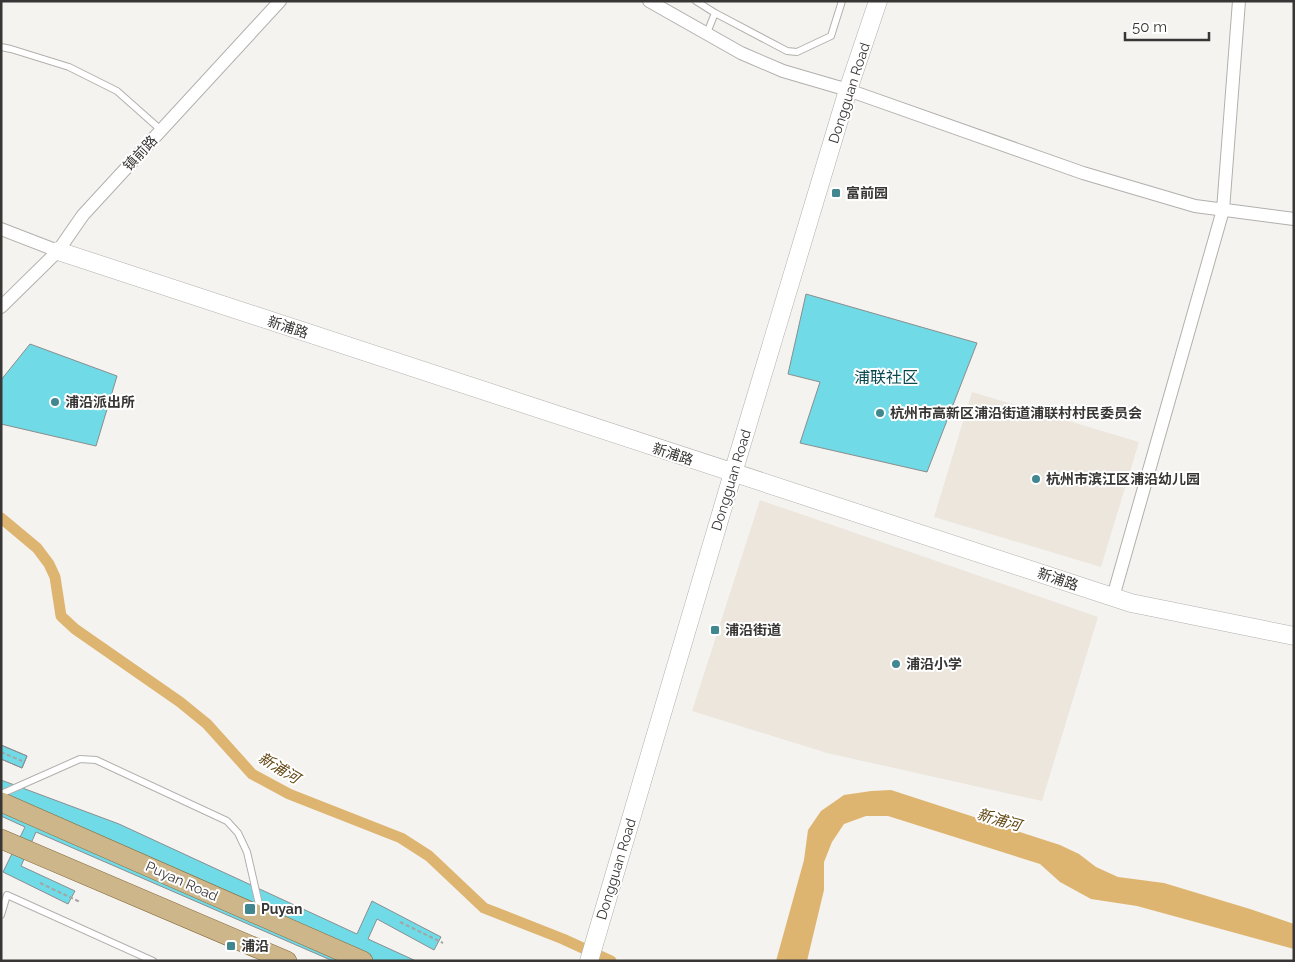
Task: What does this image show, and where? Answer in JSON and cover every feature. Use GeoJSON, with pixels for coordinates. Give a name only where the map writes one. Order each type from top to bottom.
{"type":"FeatureCollection","features":[{"type":"Feature","properties":{"kind":"main road","name":"Puyan Road"},"geometry":{"type":"LineString","coordinates":[[1,802],[363,961]]}},
{"type":"Feature","properties":{"kind":"main road"},"geometry":{"type":"LineString","coordinates":[[1,839],[287,961]]}},
{"type":"Feature","properties":{"kind":"street","name":"镇前路"},"geometry":{"type":"LineString","coordinates":[[1,307],[58,251],[82,215],[280,1]]}},
{"type":"Feature","properties":{"kind":"street"},"geometry":{"type":"LineString","coordinates":[[649,1],[741,53],[783,71],[848,90],[1083,173],[1195,206],[1294,219]]}},
{"type":"Feature","properties":{"kind":"street","name":"Dongguan Road"},"geometry":{"type":"LineString","coordinates":[[589,960],[848,90],[878,1]]}},
{"type":"Feature","properties":{"kind":"street"},"geometry":{"type":"LineString","coordinates":[[1112,597],[1223,210],[1240,1]]}},
{"type":"Feature","properties":{"kind":"street"},"geometry":{"type":"LineString","coordinates":[[1,229],[58,251]]}},
{"type":"Feature","properties":{"kind":"street","name":"新浦路"},"geometry":{"type":"LineString","coordinates":[[58,251],[1131,603],[1294,636]]}},
{"type":"Feature","properties":{"kind":"lane"},"geometry":{"type":"LineString","coordinates":[[696,1],[787,51],[797,52],[831,36],[842,1]]}},
{"type":"Feature","properties":{"kind":"lane"},"geometry":{"type":"LineString","coordinates":[[707,34],[715,13]]}},
{"type":"Feature","properties":{"kind":"lane"},"geometry":{"type":"LineString","coordinates":[[1,47],[69,67],[117,91],[161,130]]}},
{"type":"Feature","properties":{"kind":"lane"},"geometry":{"type":"LineString","coordinates":[[1,794],[80,759],[96,760],[227,822],[238,833],[247,852],[262,916]]}},
{"type":"Feature","properties":{"kind":"lane"},"geometry":{"type":"LineString","coordinates":[[1,915],[7,895],[153,961]]}},
{"type":"Feature","properties":{"kind":"path"},"geometry":{"type":"LineString","coordinates":[[1,752],[22,761]]}},
{"type":"Feature","properties":{"kind":"path"},"geometry":{"type":"LineString","coordinates":[[40,883],[80,902]]}},
{"type":"Feature","properties":{"kind":"path"},"geometry":{"type":"LineString","coordinates":[[400,922],[443,943]]}},
{"type":"Feature","properties":{"kind":"shaded area","name":"杭州市滨江区浦沿幼儿园"},"geometry":{"type":"Polygon","coordinates":[[[972,392],[1139,442],[1101,567],[934,517],[972,392]]]}},
{"type":"Feature","properties":{"kind":"shaded area","name":"浦沿小学"},"geometry":{"type":"Polygon","coordinates":[[[760,500],[1098,617],[1042,801],[827,753],[692,711],[760,500]]]}},
{"type":"Feature","properties":{"kind":"shaded area"},"geometry":{"type":"Polygon","coordinates":[[[891,790],[1060,845],[1079,854],[1096,867],[1118,877],[1164,883],[1294,924],[1294,949],[1137,906],[1091,899],[1060,882],[1040,864],[888,816],[866,816],[844,824],[832,842],[824,862],[824,890],[807,961],[776,961],[804,860],[808,830],[821,811],[844,795],[891,790]]]}},
{"type":"Feature","properties":{"kind":"building","name":"杭州市高新区浦沿街道浦联村村民委员会"},"geometry":{"type":"Polygon","coordinates":[[[806,294],[977,343],[927,472],[800,443],[820,382],[788,374],[806,294]]]}},
{"type":"Feature","properties":{"kind":"building","name":"浦沿派出所"},"geometry":{"type":"Polygon","coordinates":[[[30,344],[117,376],[96,446],[1,424],[1,380],[30,344]]]}},
{"type":"Feature","properties":{"kind":"building"},"geometry":{"type":"Polygon","coordinates":[[[1,745],[27,756],[22,768],[1,759],[1,745]]]}},
{"type":"Feature","properties":{"kind":"building"},"geometry":{"type":"Polygon","coordinates":[[[1,745],[27,756],[22,768],[1,759],[1,745]]]}},
{"type":"Feature","properties":{"kind":"building","name":"Puyan"},"geometry":{"type":"Polygon","coordinates":[[[1,780],[119,824],[357,934],[372,901],[441,937],[434,950],[377,919],[368,939],[416,961],[333,961],[36,832],[21,866],[75,891],[68,904],[3,872],[25,827],[1,816],[1,780]]]}},
{"type":"Feature","properties":{"kind":"waterway","name":"新浦河"},"geometry":{"type":"LineString","coordinates":[[1,518],[37,548],[49,564],[55,577],[61,616],[75,629],[180,702],[207,724],[252,774],[289,794],[401,838],[429,856],[484,908],[563,939],[611,961]]}},
{"type":"Feature","properties":{"kind":"place","name":"富前园"},"geometry":{"type":"Point","coordinates":[836,193]}},
{"type":"Feature","properties":{"kind":"place","name":"浦沿派出所"},"geometry":{"type":"Point","coordinates":[55,402]}},
{"type":"Feature","properties":{"kind":"place","name":"杭州市高新区浦沿街道浦联村村民委员会"},"geometry":{"type":"Point","coordinates":[880,413]}},
{"type":"Feature","properties":{"kind":"place","name":"杭州市滨江区浦沿幼儿园"},"geometry":{"type":"Point","coordinates":[1036,479]}},
{"type":"Feature","properties":{"kind":"place","name":"浦沿街道"},"geometry":{"type":"Point","coordinates":[715,630]}},
{"type":"Feature","properties":{"kind":"place","name":"浦沿小学"},"geometry":{"type":"Point","coordinates":[896,664]}},
{"type":"Feature","properties":{"kind":"place","name":"Puyan"},"geometry":{"type":"Point","coordinates":[250,909]}},
{"type":"Feature","properties":{"kind":"place","name":"浦沿"},"geometry":{"type":"Point","coordinates":[231,946]}},
{"type":"Feature","properties":{"kind":"district","name":"浦联社区"},"geometry":{"type":"Point","coordinates":[886,377]}}]}
